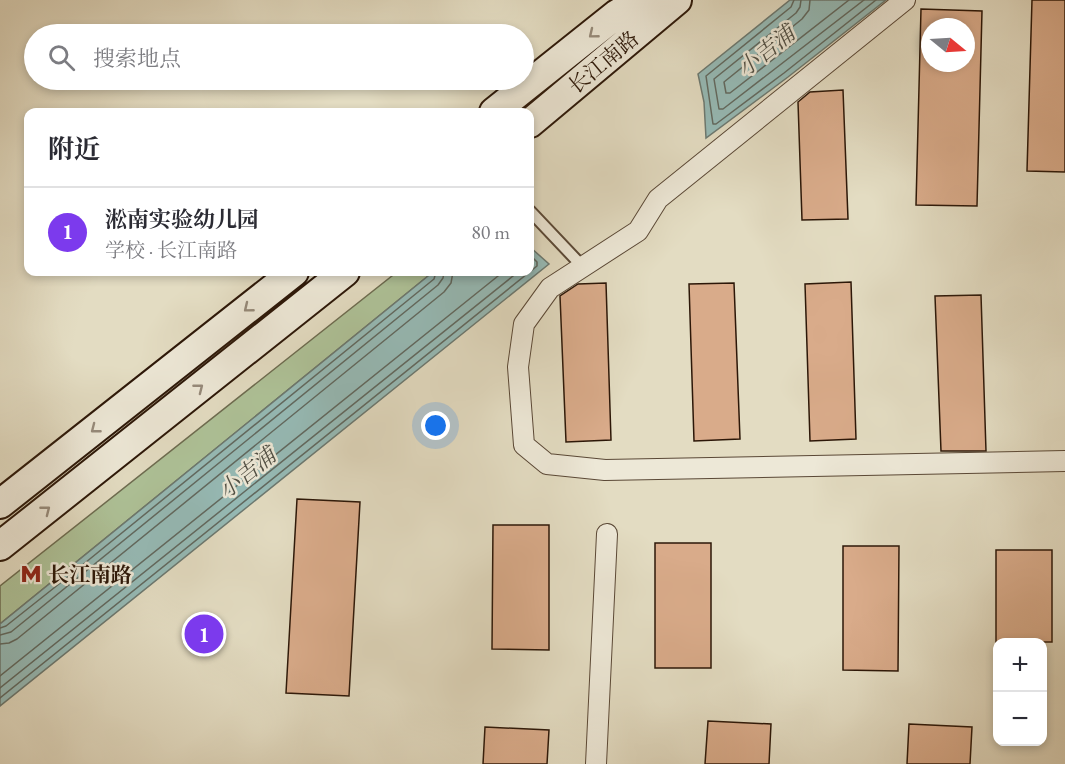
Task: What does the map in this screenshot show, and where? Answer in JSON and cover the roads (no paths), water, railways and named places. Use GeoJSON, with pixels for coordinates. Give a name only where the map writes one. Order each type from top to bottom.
{"type":"FeatureCollection","features":[{"type":"Feature","properties":{"kind":"main road"},"geometry":{"type":"LineString","coordinates":[[534,80],[617,14],[640,0]]}},
{"type":"Feature","properties":{"kind":"main road","name":"长江南路"},"geometry":{"type":"LineString","coordinates":[[534,120],[677,0]]}},
{"type":"Feature","properties":{"kind":"main road"},"geometry":{"type":"LineString","coordinates":[[499,108],[522,90]]}},
{"type":"Feature","properties":{"kind":"main road"},"geometry":{"type":"LineString","coordinates":[[0,504],[289,276]]}},
{"type":"Feature","properties":{"kind":"main road"},"geometry":{"type":"LineString","coordinates":[[0,546],[340,276]]}},
{"type":"Feature","properties":{"kind":"street"},"geometry":{"type":"LineString","coordinates":[[905,0],[658,199],[638,231],[550,288],[524,324],[518,367],[524,445],[547,464],[605,470],[1065,461]]}},
{"type":"Feature","properties":{"kind":"street"},"geometry":{"type":"LineString","coordinates":[[596,764],[607,534]]}},
{"type":"Feature","properties":{"kind":"lane"},"geometry":{"type":"LineString","coordinates":[[534,215],[583,267]]}},
{"type":"Feature","properties":{"kind":"water","name":"小吉浦"},"geometry":{"type":"Polygon","coordinates":[[[790,0],[886,0],[706,138],[704,102],[698,74],[790,0]]]}},
{"type":"Feature","properties":{"kind":"water","name":"小吉浦"},"geometry":{"type":"Polygon","coordinates":[[[534,251],[549,264],[0,706],[0,624],[428,276],[534,276],[534,251]]]}},
{"type":"Feature","properties":{"kind":"place","name":"长江南路"},"geometry":{"type":"Point","coordinates":[31,574]}},
{"type":"Feature","properties":{"kind":"place","name":"淞南实验幼儿园"},"geometry":{"type":"Point","coordinates":[204,634]}}]}
